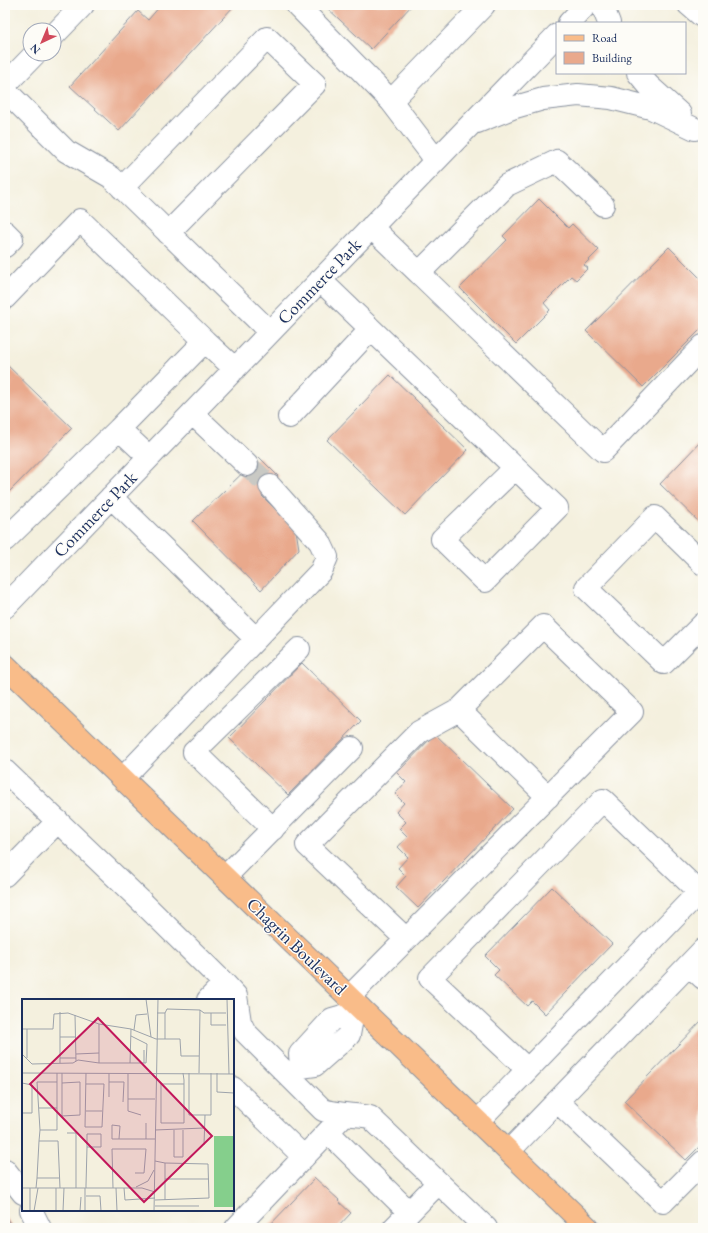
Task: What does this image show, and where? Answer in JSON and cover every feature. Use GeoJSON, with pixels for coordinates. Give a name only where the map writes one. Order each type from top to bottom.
{"type":"FeatureCollection","features":[{"type":"Feature","properties":{"kind":"main road","name":"Chagrin Boulevard"},"geometry":{"type":"LineString","coordinates":[[5,665],[123,778],[354,1006],[478,1121],[588,1228]]}},
{"type":"Feature","properties":{"kind":"street"},"geometry":{"type":"LineString","coordinates":[[62,27],[83,5]]}},
{"type":"Feature","properties":{"kind":"street"},"geometry":{"type":"LineString","coordinates":[[297,5],[391,101],[436,160]]}},
{"type":"Feature","properties":{"kind":"street"},"geometry":{"type":"LineString","coordinates":[[569,22],[586,5]]}},
{"type":"Feature","properties":{"kind":"street"},"geometry":{"type":"LineString","coordinates":[[602,5],[610,22]]}},
{"type":"Feature","properties":{"kind":"street"},"geometry":{"type":"LineString","coordinates":[[689,5],[703,17]]}},
{"type":"Feature","properties":{"kind":"street"},"geometry":{"type":"LineString","coordinates":[[391,101],[476,8]]}},
{"type":"Feature","properties":{"kind":"street"},"geometry":{"type":"LineString","coordinates":[[470,124],[556,36]]}},
{"type":"Feature","properties":{"kind":"street"},"geometry":{"type":"LineString","coordinates":[[122,188],[267,38],[315,84],[168,233]]}},
{"type":"Feature","properties":{"kind":"street"},"geometry":{"type":"LineString","coordinates":[[5,85],[27,62]]}},
{"type":"Feature","properties":{"kind":"street","name":"Commerce Park"},"geometry":{"type":"LineString","coordinates":[[639,74],[649,86],[699,133]]}},
{"type":"Feature","properties":{"kind":"street"},"geometry":{"type":"LineString","coordinates":[[5,90],[66,151],[111,177],[270,332]]}},
{"type":"Feature","properties":{"kind":"street","name":"Commerce Park"},"geometry":{"type":"LineString","coordinates":[[5,607],[470,124],[512,108],[543,99],[578,95],[611,98],[650,108],[699,133]]}},
{"type":"Feature","properties":{"kind":"street"},"geometry":{"type":"LineString","coordinates":[[419,273],[507,185],[557,161],[603,205]]}},
{"type":"Feature","properties":{"kind":"street"},"geometry":{"type":"LineString","coordinates":[[5,298],[80,220],[235,369]]}},
{"type":"Feature","properties":{"kind":"street"},"geometry":{"type":"LineString","coordinates":[[371,227],[603,451],[703,346]]}},
{"type":"Feature","properties":{"kind":"street"},"geometry":{"type":"LineString","coordinates":[[5,232],[12,239],[5,246]]}},
{"type":"Feature","properties":{"kind":"street"},"geometry":{"type":"LineString","coordinates":[[320,280],[557,508],[485,581],[442,539],[515,468]]}},
{"type":"Feature","properties":{"kind":"street"},"geometry":{"type":"LineString","coordinates":[[289,417],[371,329]]}},
{"type":"Feature","properties":{"kind":"street"},"geometry":{"type":"LineString","coordinates":[[5,540],[119,429],[205,341]]}},
{"type":"Feature","properties":{"kind":"street"},"geometry":{"type":"LineString","coordinates":[[192,412],[247,465]]}},
{"type":"Feature","properties":{"kind":"street"},"geometry":{"type":"LineString","coordinates":[[119,429],[149,458]]}},
{"type":"Feature","properties":{"kind":"street"},"geometry":{"type":"LineString","coordinates":[[123,778],[320,571],[327,557],[320,542],[270,486]]}},
{"type":"Feature","properties":{"kind":"street"},"geometry":{"type":"LineString","coordinates":[[111,497],[256,638]]}},
{"type":"Feature","properties":{"kind":"street"},"geometry":{"type":"LineString","coordinates":[[703,564],[655,518],[586,588],[664,663],[703,624]]}},
{"type":"Feature","properties":{"kind":"street"},"geometry":{"type":"LineString","coordinates":[[296,1073],[300,1054],[332,1019],[354,1006],[406,939],[632,712],[543,626],[459,710],[419,732],[307,845],[406,939]]}},
{"type":"Feature","properties":{"kind":"street"},"geometry":{"type":"LineString","coordinates":[[273,829],[194,752],[299,649]]}},
{"type":"Feature","properties":{"kind":"street"},"geometry":{"type":"LineString","coordinates":[[459,710],[548,797]]}},
{"type":"Feature","properties":{"kind":"street"},"geometry":{"type":"LineString","coordinates":[[225,878],[352,748]]}},
{"type":"Feature","properties":{"kind":"street"},"geometry":{"type":"LineString","coordinates":[[5,771],[141,900],[224,983],[236,996],[240,1022],[245,1032],[296,1073],[322,1110],[333,1114],[370,1117],[486,1228]]}},
{"type":"Feature","properties":{"kind":"street"},"geometry":{"type":"LineString","coordinates":[[478,1121],[699,892],[603,800],[430,978],[527,1070]]}},
{"type":"Feature","properties":{"kind":"street"},"geometry":{"type":"LineString","coordinates":[[5,875],[58,821]]}},
{"type":"Feature","properties":{"kind":"street"},"geometry":{"type":"LineString","coordinates":[[509,1151],[557,1101],[698,964]]}},
{"type":"Feature","properties":{"kind":"street"},"geometry":{"type":"LineString","coordinates":[[209,999],[224,983]]}},
{"type":"Feature","properties":{"kind":"street"},"geometry":{"type":"LineString","coordinates":[[234,1089],[304,1157]]}},
{"type":"Feature","properties":{"kind":"street"},"geometry":{"type":"LineString","coordinates":[[557,1101],[663,1202],[703,1162]]}},
{"type":"Feature","properties":{"kind":"street"},"geometry":{"type":"LineString","coordinates":[[236,1228],[344,1115]]}},
{"type":"Feature","properties":{"kind":"street"},"geometry":{"type":"LineString","coordinates":[[328,1132],[409,1212]]}},
{"type":"Feature","properties":{"kind":"street"},"geometry":{"type":"LineString","coordinates":[[5,1170],[22,1192]]}},
{"type":"Feature","properties":{"kind":"street"},"geometry":{"type":"LineString","coordinates":[[394,1228],[438,1183]]}},
{"type":"Feature","properties":{"kind":"street"},"geometry":{"type":"LineString","coordinates":[[32,1211],[40,1228]]}},
{"type":"Feature","properties":{"kind":"building"},"geometry":{"type":"Polygon","coordinates":[[[161,5],[234,6],[119,131],[70,86],[138,11],[148,20],[161,5]]]}},
{"type":"Feature","properties":{"kind":"building"},"geometry":{"type":"Polygon","coordinates":[[[324,5],[412,5],[371,49],[324,5]]]}},
{"type":"Feature","properties":{"kind":"building"},"geometry":{"type":"Polygon","coordinates":[[[539,199],[568,228],[572,224],[599,250],[584,265],[588,268],[576,280],[571,276],[544,303],[550,310],[516,344],[460,288],[507,240],[503,236],[539,199]]]}},
{"type":"Feature","properties":{"kind":"building"},"geometry":{"type":"Polygon","coordinates":[[[669,247],[703,281],[703,327],[643,387],[586,331],[669,247]]]}},
{"type":"Feature","properties":{"kind":"building"},"geometry":{"type":"Polygon","coordinates":[[[5,363],[72,428],[7,494],[5,492],[5,363]]]}},
{"type":"Feature","properties":{"kind":"building"},"geometry":{"type":"Polygon","coordinates":[[[390,375],[468,450],[405,515],[327,440],[390,375]]]}},
{"type":"Feature","properties":{"kind":"building"},"geometry":{"type":"Polygon","coordinates":[[[703,439],[703,526],[660,484],[703,439]]]}},
{"type":"Feature","properties":{"kind":"building"},"geometry":{"type":"Polygon","coordinates":[[[259,457],[278,476],[262,496],[296,530],[299,549],[261,590],[193,521],[259,457]]]}},
{"type":"Feature","properties":{"kind":"building"},"geometry":{"type":"Polygon","coordinates":[[[302,663],[361,721],[288,795],[229,738],[302,663]]]}},
{"type":"Feature","properties":{"kind":"building"},"geometry":{"type":"Polygon","coordinates":[[[435,734],[513,809],[418,908],[396,887],[406,876],[398,868],[408,857],[398,847],[407,837],[399,829],[406,822],[396,812],[404,803],[395,794],[406,782],[397,773],[435,734]]]}},
{"type":"Feature","properties":{"kind":"building"},"geometry":{"type":"Polygon","coordinates":[[[552,887],[612,944],[545,1014],[532,1001],[527,1006],[494,975],[499,970],[485,956],[552,887]]]}},
{"type":"Feature","properties":{"kind":"building"},"geometry":{"type":"Polygon","coordinates":[[[703,1019],[703,1143],[686,1160],[624,1101],[703,1019]]]}},
{"type":"Feature","properties":{"kind":"building"},"geometry":{"type":"Polygon","coordinates":[[[315,1178],[351,1213],[337,1228],[267,1228],[315,1178]]]}},
{"type":"Feature","properties":{"kind":"building"},"geometry":{"type":"Polygon","coordinates":[[[5,1216],[13,1228],[5,1228],[5,1216]]]}},
{"type":"Feature","properties":{"kind":"tunnel"},"geometry":{"type":"LineString","coordinates":[[247,465],[270,486]]}}]}
